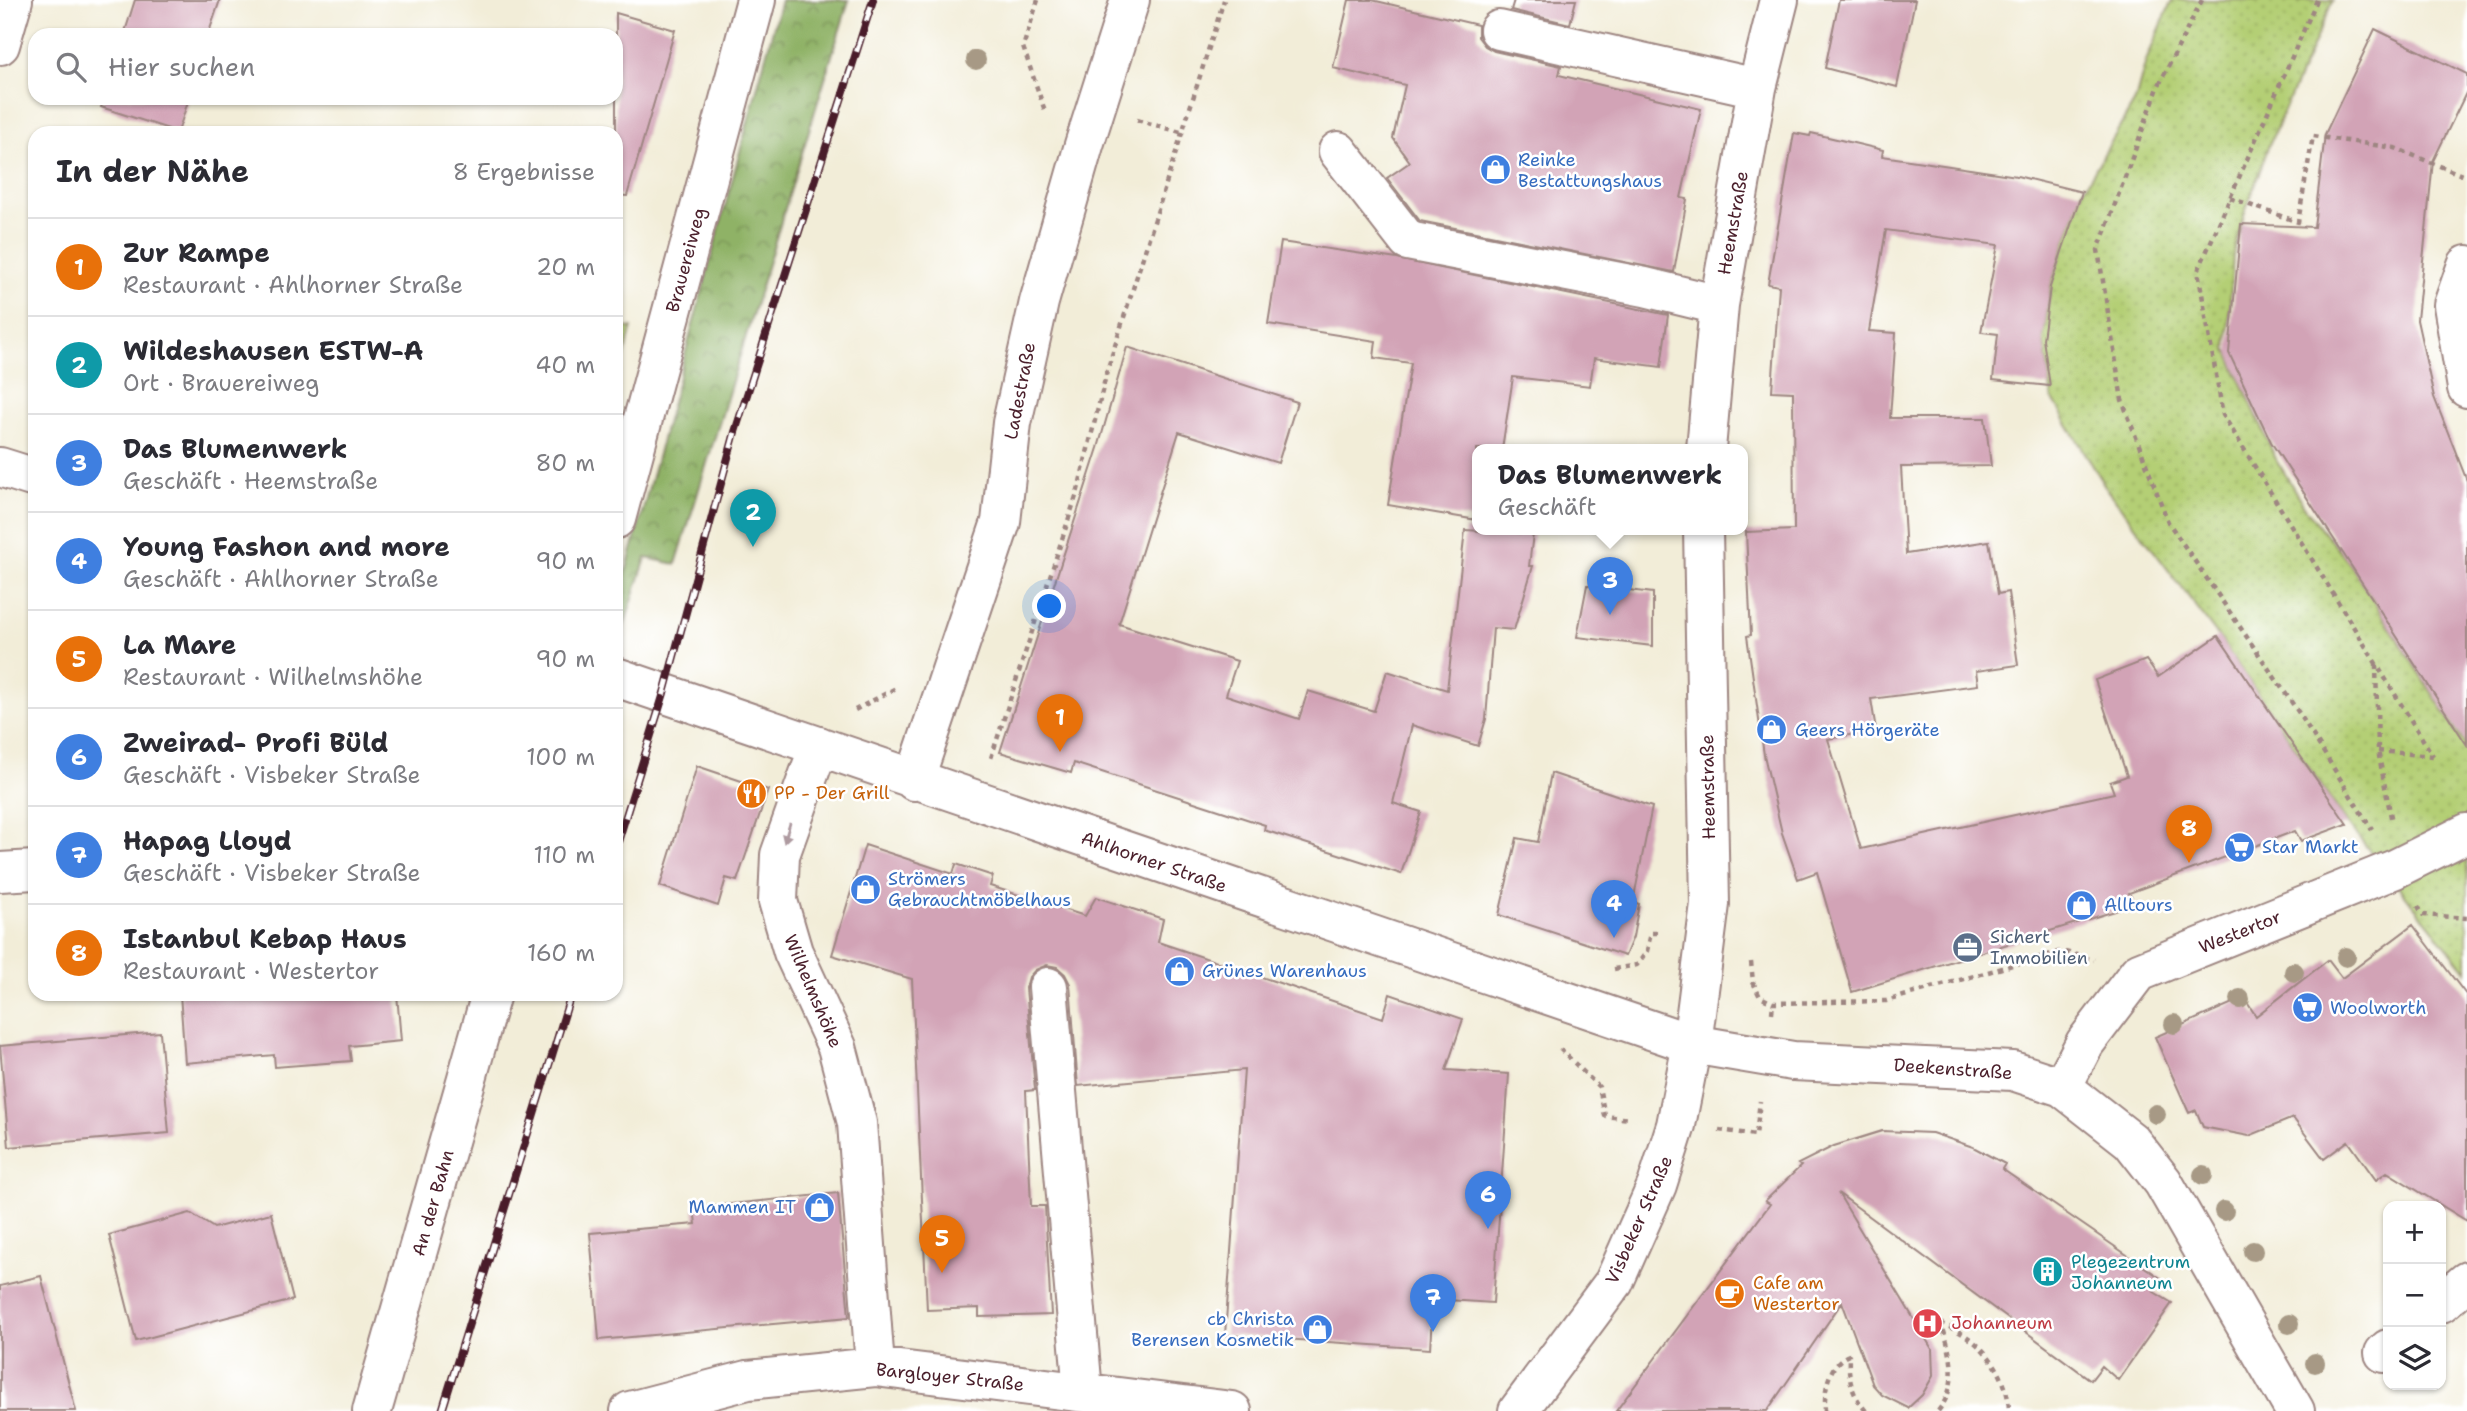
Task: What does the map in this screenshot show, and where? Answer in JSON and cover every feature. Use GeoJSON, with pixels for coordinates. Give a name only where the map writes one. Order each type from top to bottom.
{"type":"FeatureCollection","features":[{"type":"Feature","properties":{"kind":"street"},"geometry":{"type":"LineString","coordinates":[[0,45],[13,0]]}},
{"type":"Feature","properties":{"kind":"street","name":"Brauereiweg"},"geometry":{"type":"LineString","coordinates":[[623,493],[756,0]]}},
{"type":"Feature","properties":{"kind":"street","name":"Ladestraße"},"geometry":{"type":"LineString","coordinates":[[914,781],[1001,522],[1012,423],[1039,302],[1084,145],[1130,0]]}},
{"type":"Feature","properties":{"kind":"street","name":"Heemstraße"},"geometry":{"type":"LineString","coordinates":[[1706,444],[1719,304],[1757,88],[1779,0]]}},
{"type":"Feature","properties":{"kind":"street"},"geometry":{"type":"LineString","coordinates":[[1499,30],[1757,88]]}},
{"type":"Feature","properties":{"kind":"street"},"geometry":{"type":"LineString","coordinates":[[1338,151],[1408,241],[1645,286],[1719,304]]}},
{"type":"Feature","properties":{"kind":"street"},"geometry":{"type":"LineString","coordinates":[[2467,265],[2453,305],[2467,388]]}},
{"type":"Feature","properties":{"kind":"street"},"geometry":{"type":"LineString","coordinates":[[0,467],[28,476]]}},
{"type":"Feature","properties":{"kind":"street","name":"Heemstraße"},"geometry":{"type":"LineString","coordinates":[[1692,1044],[1710,904],[1703,535]]}},
{"type":"Feature","properties":{"kind":"street","name":"Ahlhorner Straße"},"geometry":{"type":"LineString","coordinates":[[623,679],[914,781],[1692,1044]]}},
{"type":"Feature","properties":{"kind":"street","name":"Wilhelmshöhe"},"geometry":{"type":"LineString","coordinates":[[819,746],[797,801],[780,855],[779,901],[793,952],[837,1047],[857,1123],[874,1367]]}},
{"type":"Feature","properties":{"kind":"street","name":"Westertor"},"geometry":{"type":"LineString","coordinates":[[2139,972],[2395,869],[2467,833]]}},
{"type":"Feature","properties":{"kind":"street"},"geometry":{"type":"LineString","coordinates":[[0,872],[28,870]]}},
{"type":"Feature","properties":{"kind":"street"},"geometry":{"type":"LineString","coordinates":[[2062,1087],[2085,1043],[2139,972]]}},
{"type":"Feature","properties":{"kind":"street"},"geometry":{"type":"LineString","coordinates":[[1048,987],[1083,1392]]}},
{"type":"Feature","properties":{"kind":"street","name":"An der Bahn"},"geometry":{"type":"LineString","coordinates":[[372,1411],[489,1001]]}},
{"type":"Feature","properties":{"kind":"street","name":"Deekenstraße"},"geometry":{"type":"LineString","coordinates":[[1692,1044],[1793,1061],[2013,1071],[2062,1087],[2131,1141],[2164,1182],[2295,1411]]}},
{"type":"Feature","properties":{"kind":"street","name":"Visbeker Straße"},"geometry":{"type":"LineString","coordinates":[[1518,1411],[1614,1282],[1670,1150],[1692,1044]]}},
{"type":"Feature","properties":{"kind":"street"},"geometry":{"type":"LineString","coordinates":[[2446,1299],[2467,1281]]}},
{"type":"Feature","properties":{"kind":"street","name":"Bargloyer Straße"},"geometry":{"type":"LineString","coordinates":[[630,1411],[748,1380],[874,1367],[1232,1411]]}},
{"type":"Feature","properties":{"kind":"path"},"geometry":{"type":"LineString","coordinates":[[929,739],[990,760],[1078,490],[1107,371],[1224,0]]}},
{"type":"Feature","properties":{"kind":"path"},"geometry":{"type":"LineString","coordinates":[[2202,0],[2159,85],[2098,250],[2122,400],[2168,522],[2308,726],[2395,869]]}},
{"type":"Feature","properties":{"kind":"path"},"geometry":{"type":"LineString","coordinates":[[2317,0],[2198,271],[2223,415],[2433,756],[2378,751]]}},
{"type":"Feature","properties":{"kind":"path"},"geometry":{"type":"LineString","coordinates":[[2230,198],[2298,222],[2312,136],[2395,148],[2467,177]]}},
{"type":"Feature","properties":{"kind":"path"},"geometry":{"type":"LineString","coordinates":[[2376,664],[2378,751],[2392,826],[2395,869]]}},
{"type":"Feature","properties":{"kind":"path"},"geometry":{"type":"LineString","coordinates":[[1608,970],[1637,964],[1647,951],[1651,933]]}},
{"type":"Feature","properties":{"kind":"path"},"geometry":{"type":"LineString","coordinates":[[1773,1003],[1886,1000],[2062,951],[2139,972]]}},
{"type":"Feature","properties":{"kind":"path"},"geometry":{"type":"LineString","coordinates":[[1554,1044],[1599,1087],[1605,1116]]}},
{"type":"Feature","properties":{"kind":"path"},"geometry":{"type":"LineString","coordinates":[[1920,1320],[1941,1321],[1959,1331],[1995,1364],[2008,1392],[2010,1411]]}},
{"type":"Feature","properties":{"kind":"path"},"geometry":{"type":"LineString","coordinates":[[1938,1411],[1951,1389],[1952,1365],[1941,1321]]}},
{"type":"Feature","properties":{"kind":"path"},"geometry":{"type":"LineString","coordinates":[[1825,1411],[1829,1376],[1843,1357],[1849,1355],[1848,1375],[1853,1394],[1866,1411]]}},
{"type":"Feature","properties":{"kind":"green space"},"geometry":{"type":"Polygon","coordinates":[[[781,0],[849,0],[676,564],[646,558],[623,629],[623,583],[781,0]]]}},
{"type":"Feature","properties":{"kind":"green space"},"geometry":{"type":"Polygon","coordinates":[[[2172,0],[2333,0],[2268,147],[2241,224],[2233,256],[2227,350],[2275,457],[2305,508],[2350,564],[2467,748],[2467,972],[2348,824],[2218,636],[2105,486],[2052,398],[2043,339],[2051,284],[2082,192],[2135,101],[2146,61],[2172,0]]]}},
{"type":"Feature","properties":{"kind":"green space"},"geometry":{"type":"Polygon","coordinates":[[[623,327],[632,328],[623,360],[623,327]]]}},
{"type":"Feature","properties":{"kind":"building"},"geometry":{"type":"Polygon","coordinates":[[[135,0],[220,0],[210,28],[126,28],[135,0]]]}},
{"type":"Feature","properties":{"kind":"building"},"geometry":{"type":"Polygon","coordinates":[[[1349,0],[1372,0],[1478,25],[1478,37],[1485,46],[1494,51],[1561,66],[1559,75],[1701,109],[1681,198],[1687,199],[1674,272],[1420,221],[1387,178],[1410,162],[1393,138],[1405,85],[1333,68],[1349,0]]]}},
{"type":"Feature","properties":{"kind":"building"},"geometry":{"type":"Polygon","coordinates":[[[1514,0],[1576,0],[1570,24],[1511,10],[1514,0]]]}},
{"type":"Feature","properties":{"kind":"building"},"geometry":{"type":"Polygon","coordinates":[[[1839,0],[1915,0],[1897,87],[1825,68],[1839,0]]]}},
{"type":"Feature","properties":{"kind":"building"},"geometry":{"type":"Polygon","coordinates":[[[616,13],[675,30],[627,196],[623,196],[623,126],[616,126],[616,105],[623,105],[623,28],[616,28],[616,13]]]}},
{"type":"Feature","properties":{"kind":"building"},"geometry":{"type":"Polygon","coordinates":[[[2375,29],[2467,74],[2467,91],[2433,161],[2417,320],[2434,397],[2467,481],[2467,745],[2271,442],[2229,353],[2241,224],[2314,227],[2325,134],[2375,29]]]}},
{"type":"Feature","properties":{"kind":"building"},"geometry":{"type":"Polygon","coordinates":[[[187,105],[180,126],[160,126],[101,107],[187,105]]]}},
{"type":"Feature","properties":{"kind":"building"},"geometry":{"type":"Polygon","coordinates":[[[1794,133],[1810,136],[1811,133],[1883,150],[1882,156],[2017,176],[2082,192],[2050,287],[2043,339],[2050,386],[1993,380],[1998,334],[1981,332],[1998,245],[1886,230],[1869,331],[1896,333],[1890,418],[1985,418],[1991,466],[1901,467],[1906,554],[1989,541],[1998,594],[2008,592],[2018,665],[1976,671],[1978,685],[1871,699],[1876,730],[1828,739],[1861,849],[2114,793],[2110,782],[2127,776],[2095,680],[2146,660],[2158,677],[2218,636],[2347,824],[2301,841],[2295,831],[2129,893],[2134,903],[2115,911],[1852,992],[1817,872],[1798,879],[1782,833],[1764,755],[1747,636],[1751,635],[1746,535],[1748,532],[1794,530],[1793,392],[1772,391],[1779,286],[1768,284],[1794,133]]]}},
{"type":"Feature","properties":{"kind":"building"},"geometry":{"type":"Polygon","coordinates":[[[1281,242],[1397,259],[1668,315],[1661,367],[1594,358],[1590,386],[1513,377],[1503,444],[1472,444],[1472,519],[1388,505],[1411,363],[1374,358],[1376,341],[1268,324],[1281,242]]]}},
{"type":"Feature","properties":{"kind":"building"},"geometry":{"type":"Polygon","coordinates":[[[1127,347],[1297,402],[1278,463],[1179,432],[1119,624],[1237,661],[1226,695],[1299,719],[1308,691],[1374,711],[1387,671],[1447,690],[1465,530],[1472,530],[1472,535],[1533,535],[1529,566],[1533,566],[1514,630],[1493,628],[1486,719],[1478,746],[1412,725],[1393,803],[1421,812],[1401,874],[1264,830],[1265,825],[1074,763],[1071,773],[1000,752],[1098,448],[1127,347]]]}},
{"type":"Feature","properties":{"kind":"building"},"geometry":{"type":"Polygon","coordinates":[[[1587,585],[1653,593],[1653,646],[1577,637],[1587,585]]]}},
{"type":"Feature","properties":{"kind":"building"},"geometry":{"type":"Polygon","coordinates":[[[697,766],[768,790],[737,881],[726,878],[718,906],[660,886],[697,766]]]}},
{"type":"Feature","properties":{"kind":"building"},"geometry":{"type":"Polygon","coordinates":[[[1551,773],[1652,807],[1633,902],[1639,904],[1633,937],[1625,956],[1499,915],[1517,838],[1538,842],[1551,773]]]}},
{"type":"Feature","properties":{"kind":"building"},"geometry":{"type":"Polygon","coordinates":[[[865,845],[953,874],[956,864],[993,876],[990,886],[1085,916],[1096,897],[1163,919],[1158,942],[1383,1018],[1390,994],[1463,1019],[1446,1070],[1509,1074],[1493,1303],[1433,1299],[1430,1349],[1225,1335],[1244,1070],[1078,1086],[1070,984],[1065,974],[1057,967],[1047,965],[1035,970],[1029,977],[1026,988],[1035,1090],[1026,1091],[1031,1206],[1045,1206],[1051,1315],[979,1317],[979,1308],[927,1310],[912,979],[832,955],[865,845]]]}},
{"type":"Feature","properties":{"kind":"building"},"geometry":{"type":"Polygon","coordinates":[[[2413,925],[2467,996],[2467,1221],[2446,1208],[2446,1201],[2434,1201],[2387,1172],[2376,1180],[2348,1141],[2324,1159],[2293,1118],[2249,1136],[2203,1127],[2196,1110],[2189,1113],[2155,1037],[2244,998],[2256,1016],[2328,960],[2342,978],[2413,925]]]}},
{"type":"Feature","properties":{"kind":"building"},"geometry":{"type":"Polygon","coordinates":[[[181,1001],[398,1001],[401,1041],[349,1046],[351,1061],[275,1067],[274,1055],[185,1063],[181,1001]]]}},
{"type":"Feature","properties":{"kind":"building"},"geometry":{"type":"Polygon","coordinates":[[[160,1032],[169,1133],[9,1147],[0,1046],[160,1032]]]}},
{"type":"Feature","properties":{"kind":"building","name":"Johanneum"},"geometry":{"type":"Polygon","coordinates":[[[1882,1131],[1932,1133],[1973,1147],[2005,1164],[2002,1169],[2162,1279],[2154,1292],[2172,1303],[2118,1380],[2102,1366],[2091,1380],[1838,1193],[1932,1349],[1933,1376],[1922,1395],[1908,1408],[1882,1395],[1873,1385],[1842,1302],[1767,1411],[1616,1411],[1770,1204],[1765,1201],[1801,1166],[1798,1164],[1834,1146],[1882,1131]]]}},
{"type":"Feature","properties":{"kind":"building"},"geometry":{"type":"Polygon","coordinates":[[[838,1193],[849,1317],[599,1340],[590,1233],[696,1224],[694,1208],[838,1193]]]}},
{"type":"Feature","properties":{"kind":"building"},"geometry":{"type":"Polygon","coordinates":[[[190,1213],[214,1228],[271,1213],[293,1300],[136,1341],[109,1235],[190,1213]]]}},
{"type":"Feature","properties":{"kind":"building"},"geometry":{"type":"Polygon","coordinates":[[[41,1276],[76,1411],[0,1411],[0,1286],[41,1276]]]}},
{"type":"Feature","properties":{"kind":"railway"},"geometry":{"type":"LineString","coordinates":[[623,825],[664,693],[735,432],[873,0]]}},
{"type":"Feature","properties":{"kind":"railway"},"geometry":{"type":"LineString","coordinates":[[442,1411],[569,1001]]}},
{"type":"Feature","properties":{"kind":"place","name":"Reinke Bestattungshaus"},"geometry":{"type":"Point","coordinates":[1495,170]}},
{"type":"Feature","properties":{"kind":"place","name":"Wildeshausen ESTW-A"},"geometry":{"type":"Point","coordinates":[753,547]}},
{"type":"Feature","properties":{"kind":"place","name":"Das Blumenwerk"},"geometry":{"type":"Point","coordinates":[1610,615]}},
{"type":"Feature","properties":{"kind":"place","name":"Geers Hörgeräte"},"geometry":{"type":"Point","coordinates":[1772,730]}},
{"type":"Feature","properties":{"kind":"place","name":"Zur Rampe"},"geometry":{"type":"Point","coordinates":[1060,752]}},
{"type":"Feature","properties":{"kind":"place","name":"PP - Der Grill"},"geometry":{"type":"Point","coordinates":[751,793]}},
{"type":"Feature","properties":{"kind":"place","name":"Star Markt"},"geometry":{"type":"Point","coordinates":[2239,847]}},
{"type":"Feature","properties":{"kind":"place","name":"Istanbul Kebap Haus"},"geometry":{"type":"Point","coordinates":[2189,863]}},
{"type":"Feature","properties":{"kind":"place","name":"Strömers Gebrauchtmöbelhaus"},"geometry":{"type":"Point","coordinates":[865,889]}},
{"type":"Feature","properties":{"kind":"place","name":"Alltours"},"geometry":{"type":"Point","coordinates":[2081,905]}},
{"type":"Feature","properties":{"kind":"place","name":"Young Fashon and more"},"geometry":{"type":"Point","coordinates":[1614,938]}},
{"type":"Feature","properties":{"kind":"place","name":"Sichert Immobilien"},"geometry":{"type":"Point","coordinates":[1967,947]}},
{"type":"Feature","properties":{"kind":"place","name":"Grünes Warenhaus"},"geometry":{"type":"Point","coordinates":[1179,971]}},
{"type":"Feature","properties":{"kind":"place","name":"Woolworth"},"geometry":{"type":"Point","coordinates":[2307,1008]}},
{"type":"Feature","properties":{"kind":"place","name":"Mammen IT"},"geometry":{"type":"Point","coordinates":[819,1207]}},
{"type":"Feature","properties":{"kind":"place","name":"Zweirad- Profi Büld"},"geometry":{"type":"Point","coordinates":[1488,1229]}},
{"type":"Feature","properties":{"kind":"place","name":"Plegezentrum Johanneum"},"geometry":{"type":"Point","coordinates":[2048,1272]}},
{"type":"Feature","properties":{"kind":"place","name":"La Mare"},"geometry":{"type":"Point","coordinates":[942,1273]}},
{"type":"Feature","properties":{"kind":"place","name":"Cafe am Westertor"},"geometry":{"type":"Point","coordinates":[1730,1293]}},
{"type":"Feature","properties":{"kind":"place","name":"Johanneum"},"geometry":{"type":"Point","coordinates":[1928,1323]}},
{"type":"Feature","properties":{"kind":"place","name":"cb Christa Berensen Kosmetik"},"geometry":{"type":"Point","coordinates":[1317,1329]}},
{"type":"Feature","properties":{"kind":"place","name":"Hapag Lloyd"},"geometry":{"type":"Point","coordinates":[1433,1332]}}]}
